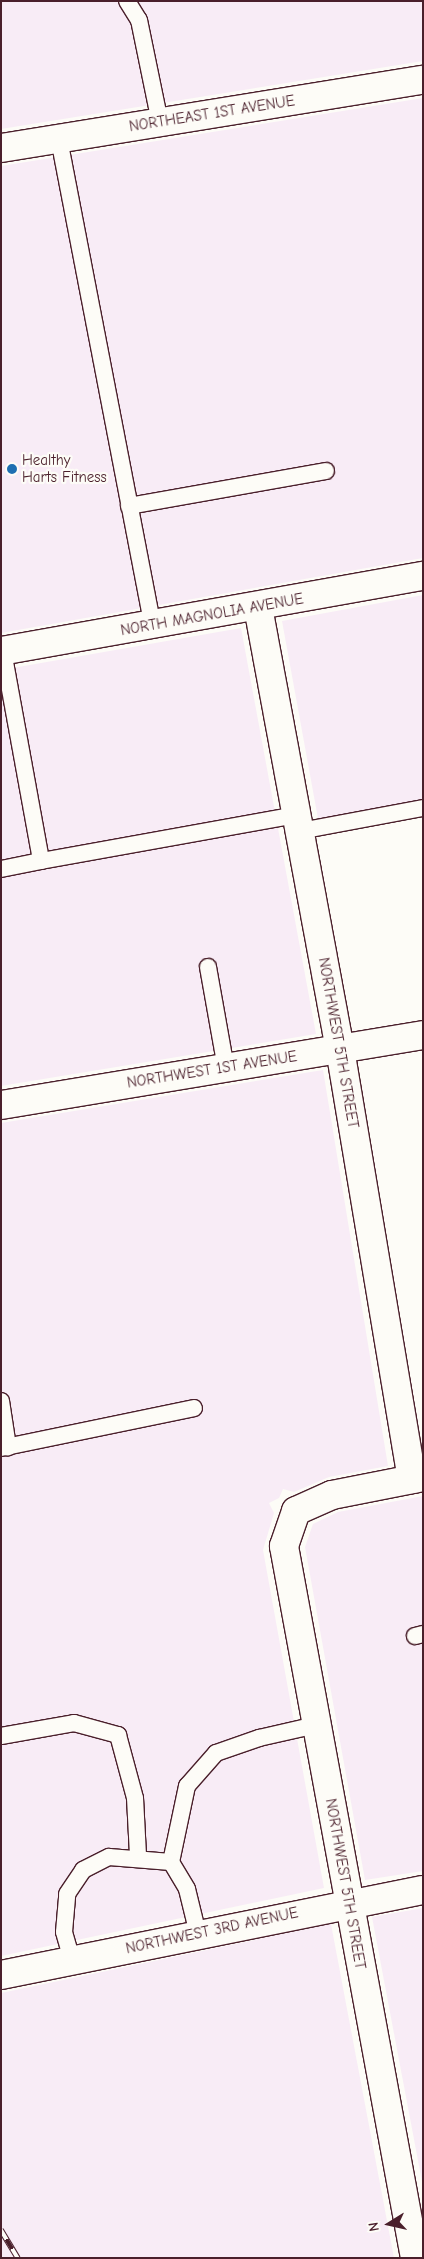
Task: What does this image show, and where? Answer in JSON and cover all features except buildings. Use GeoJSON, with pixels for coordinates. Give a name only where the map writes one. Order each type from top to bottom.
{"type":"FeatureCollection","features":[{"type":"Feature","properties":{"kind":"street","name":"NORTHEAST 1ST AVENUE"},"geometry":{"type":"LineString","coordinates":[[1,148],[423,80]]}},
{"type":"Feature","properties":{"kind":"street","name":"NORTH MAGNOLIA AVENUE"},"geometry":{"type":"LineString","coordinates":[[2,651],[258,607],[423,576]]}},
{"type":"Feature","properties":{"kind":"street","name":"NORTHWEST 5TH STREET"},"geometry":{"type":"LineString","coordinates":[[258,607],[417,1478],[332,1495],[296,1511],[284,1546],[415,2258]]}},
{"type":"Feature","properties":{"kind":"street","name":"NORTHWEST 1ST AVENUE"},"geometry":{"type":"LineString","coordinates":[[1,1105],[423,1036]]}},
{"type":"Feature","properties":{"kind":"street","name":"NORTHWEST 3RD AVENUE"},"geometry":{"type":"LineString","coordinates":[[1,1975],[348,1902],[423,1890]]}},
{"type":"Feature","properties":{"kind":"lane"},"geometry":{"type":"LineString","coordinates":[[127,1],[139,20],[160,122]]}},
{"type":"Feature","properties":{"kind":"lane"},"geometry":{"type":"LineString","coordinates":[[59,138],[153,625]]}},
{"type":"Feature","properties":{"kind":"lane"},"geometry":{"type":"LineString","coordinates":[[130,506],[326,471]]}},
{"type":"Feature","properties":{"kind":"lane"},"geometry":{"type":"LineString","coordinates":[[2,651],[41,861]]}},
{"type":"Feature","properties":{"kind":"lane"},"geometry":{"type":"LineString","coordinates":[[1,868],[298,823],[423,808]]}},
{"type":"Feature","properties":{"kind":"lane"},"geometry":{"type":"LineString","coordinates":[[208,967],[226,1068]]}},
{"type":"Feature","properties":{"kind":"lane"},"geometry":{"type":"LineString","coordinates":[[1,1401],[5,1447],[194,1408]]}},
{"type":"Feature","properties":{"kind":"lane"},"geometry":{"type":"LineString","coordinates":[[1,1736],[74,1723],[118,1735],[135,1798],[138,1856]]}},
{"type":"Feature","properties":{"kind":"lane"},"geometry":{"type":"LineString","coordinates":[[198,1934],[187,1889],[171,1862],[187,1786],[216,1753],[258,1738],[316,1725]]}},
{"type":"Feature","properties":{"kind":"lane"},"geometry":{"type":"LineString","coordinates":[[72,1960],[64,1932],[67,1894],[83,1870],[109,1857],[138,1856],[171,1862]]}},
{"type":"Feature","properties":{"kind":"shaded area"},"geometry":{"type":"Polygon","coordinates":[[[1,1],[423,1],[423,61],[1,129],[1,1]]]}},
{"type":"Feature","properties":{"kind":"shaded area"},"geometry":{"type":"Polygon","coordinates":[[[423,98],[423,558],[1,633],[1,166],[423,98]]]}},
{"type":"Feature","properties":{"kind":"shaded area"},"geometry":{"type":"Polygon","coordinates":[[[423,595],[423,814],[321,835],[282,621],[423,595]]]}},
{"type":"Feature","properties":{"kind":"shaded area"},"geometry":{"type":"Polygon","coordinates":[[[241,628],[316,1034],[1,1086],[1,670],[241,628]]]}},
{"type":"Feature","properties":{"kind":"shaded area"},"geometry":{"type":"Polygon","coordinates":[[[323,1070],[388,1466],[329,1477],[294,1492],[283,1489],[279,1498],[269,1503],[274,1513],[263,1550],[324,1888],[1,1956],[1,1123],[323,1070]]]}},
{"type":"Feature","properties":{"kind":"shaded area"},"geometry":{"type":"Polygon","coordinates":[[[423,1496],[423,1871],[365,1880],[305,1547],[313,1524],[338,1512],[423,1496]]]}},
{"type":"Feature","properties":{"kind":"shaded area"},"geometry":{"type":"Polygon","coordinates":[[[423,1908],[423,2187],[372,1917],[423,1908]]]}},
{"type":"Feature","properties":{"kind":"shaded area"},"geometry":{"type":"Polygon","coordinates":[[[331,1924],[394,2258],[1,2258],[1,1993],[331,1924]]]}},
{"type":"Feature","properties":{"kind":"railway"},"geometry":{"type":"LineString","coordinates":[[1,2230],[18,2258]]}},
{"type":"Feature","properties":{"kind":"place","name":"Healthy Harts Fitness"},"geometry":{"type":"Point","coordinates":[12,469]}}]}
